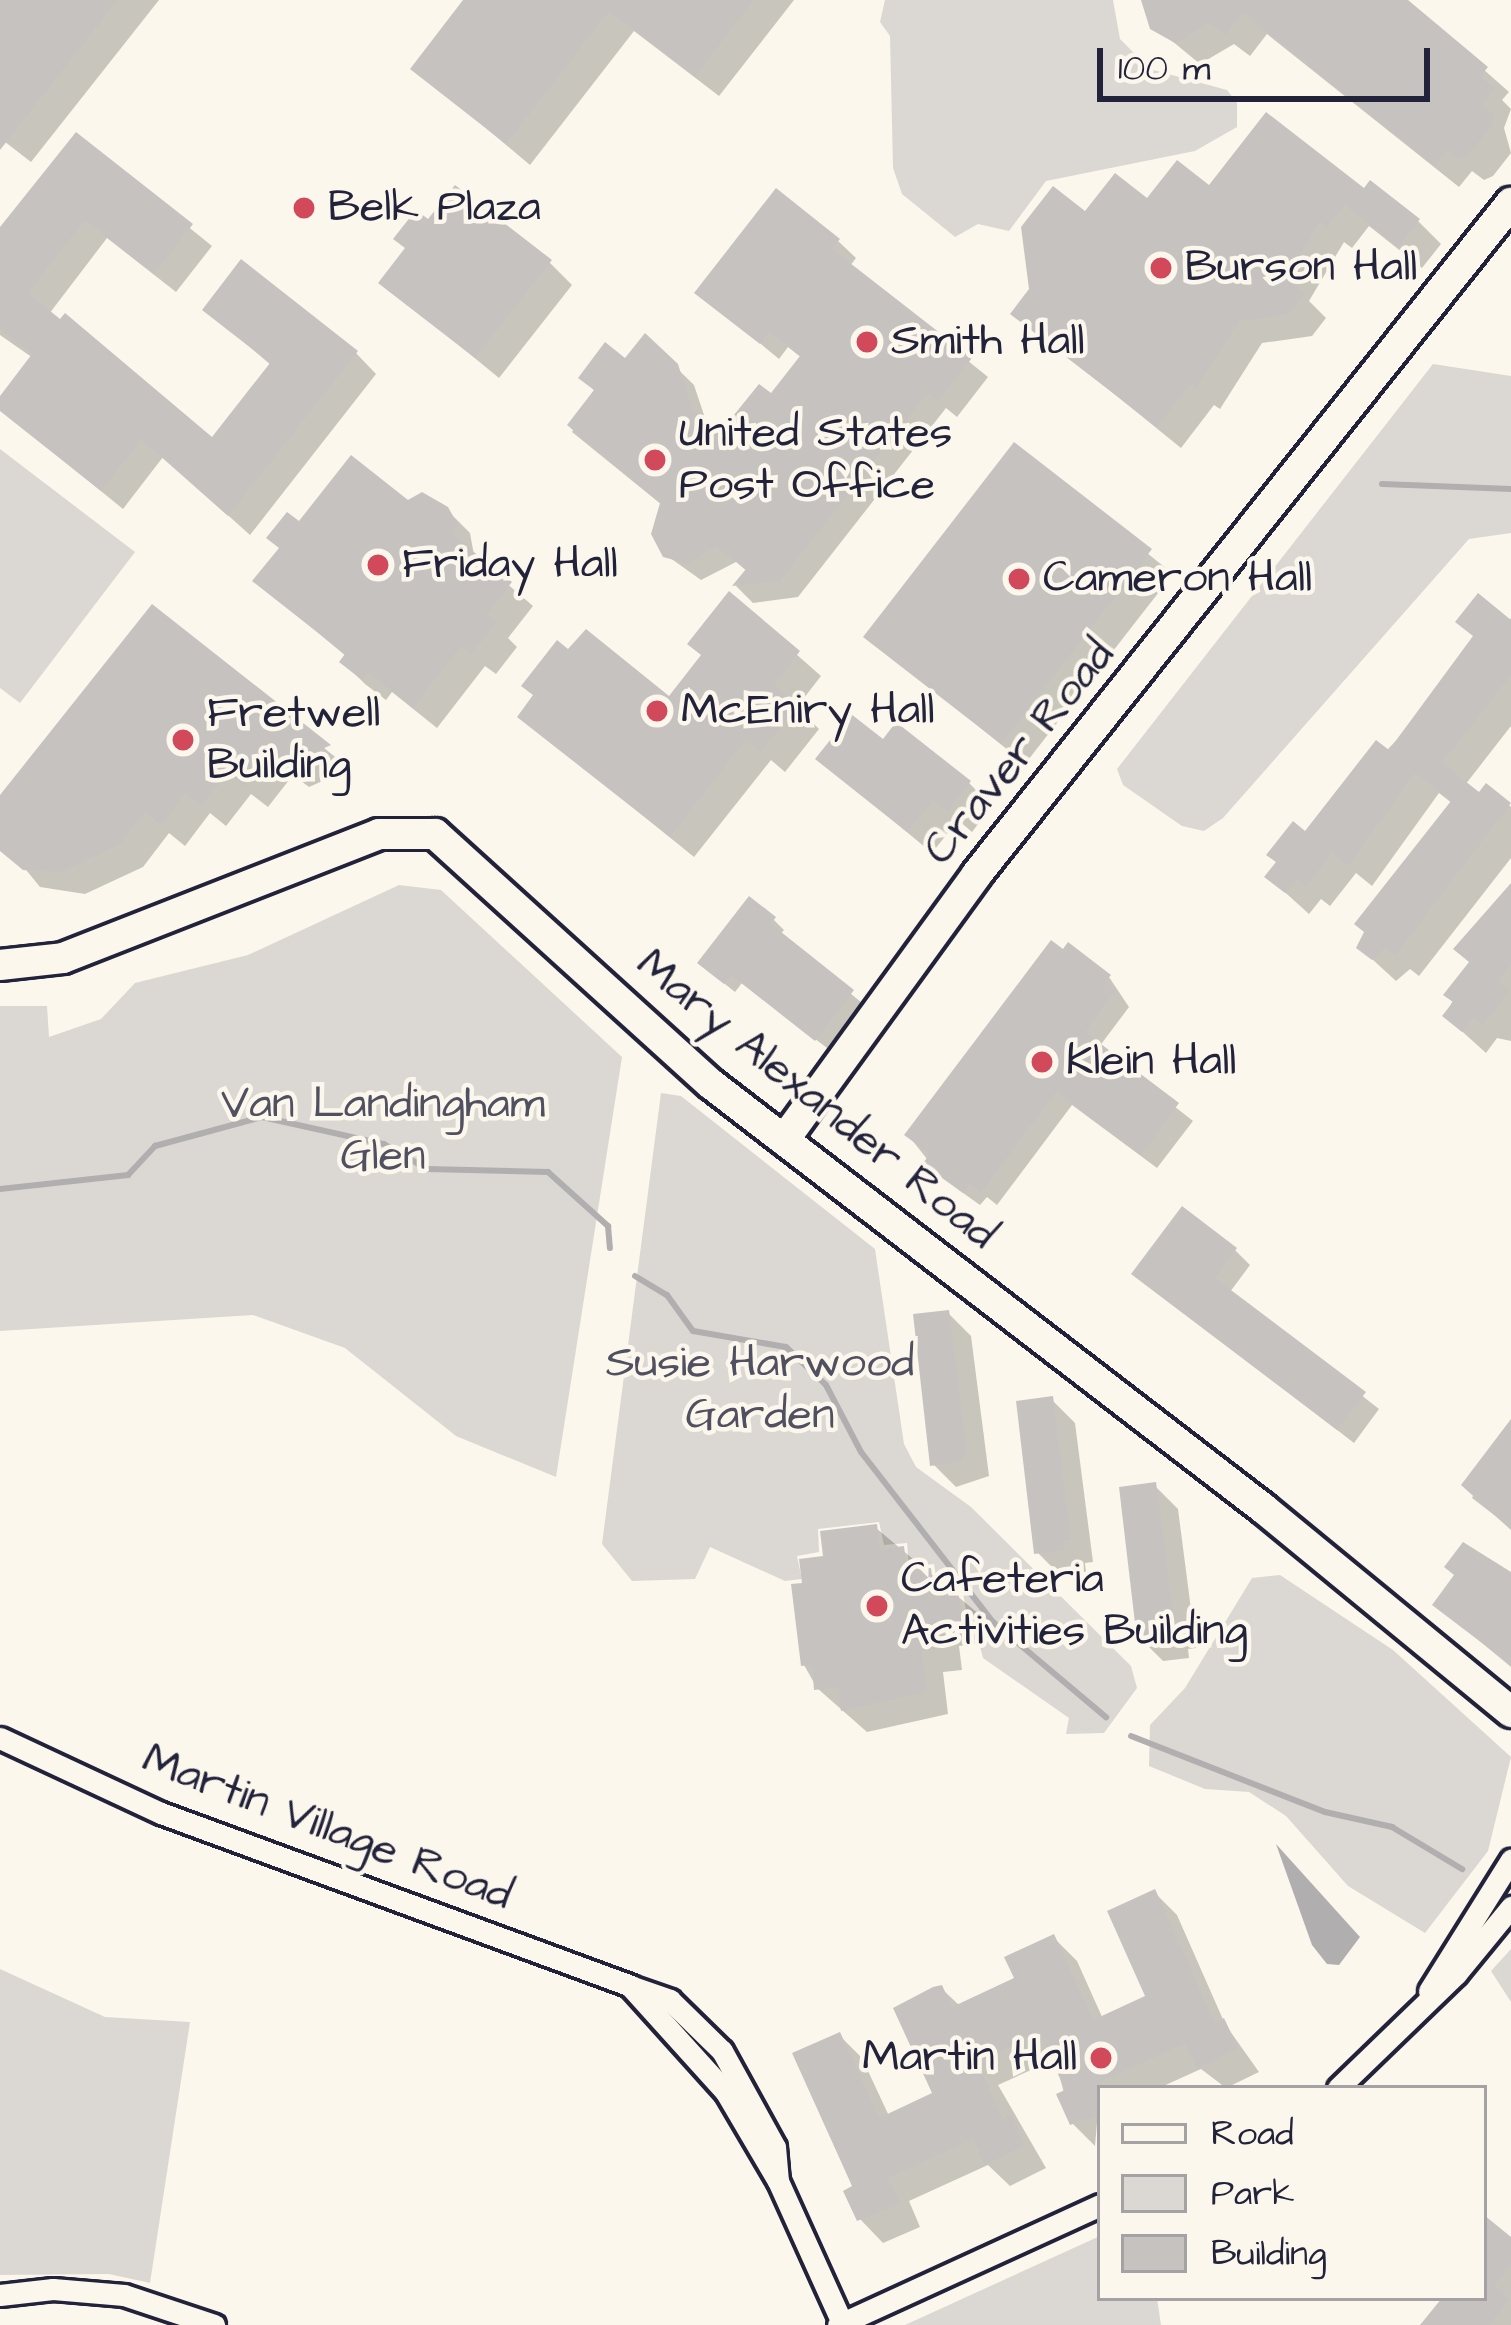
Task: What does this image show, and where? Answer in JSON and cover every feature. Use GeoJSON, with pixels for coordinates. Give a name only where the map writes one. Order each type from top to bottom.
{"type":"FeatureCollection","features":[{"type":"Feature","properties":{"kind":"street","name":"Craver Road"},"geometry":{"type":"LineString","coordinates":[[784,1140],[977,874],[1511,203]]}},
{"type":"Feature","properties":{"kind":"street","name":"Mary Alexander Road"},"geometry":{"type":"LineString","coordinates":[[0,965],[50,962],[380,834],[424,831],[476,862],[652,1032],[784,1140],[1264,1509],[1511,1712]]}},
{"type":"Feature","properties":{"kind":"street","name":"Martin Village Road"},"geometry":{"type":"LineString","coordinates":[[0,1738],[161,1813],[677,2006],[732,2065],[775,2146],[778,2181],[840,2324]]}},
{"type":"Feature","properties":{"kind":"street"},"geometry":{"type":"LineString","coordinates":[[1427,1998],[1511,1860]]}},
{"type":"Feature","properties":{"kind":"street"},"geometry":{"type":"LineString","coordinates":[[1340,2085],[1511,1906]]}},
{"type":"Feature","properties":{"kind":"street"},"geometry":{"type":"LineString","coordinates":[[840,2324],[1097,2206]]}},
{"type":"Feature","properties":{"kind":"street"},"geometry":{"type":"LineString","coordinates":[[0,2295],[52,2289],[142,2297],[214,2325]]}},
{"type":"Feature","properties":{"kind":"green space"},"geometry":{"type":"Polygon","coordinates":[[[885,0],[1113,0],[1120,39],[1150,69],[1227,90],[1237,103],[1237,127],[1195,151],[1046,181],[1009,231],[978,224],[955,237],[902,194],[893,168],[890,36],[880,22],[885,0]]]}},
{"type":"Feature","properties":{"kind":"green space"},"geometry":{"type":"Polygon","coordinates":[[[1433,364],[1511,376],[1511,533],[1469,539],[1223,818],[1204,831],[1182,826],[1123,785],[1117,769],[1433,364]]]}},
{"type":"Feature","properties":{"kind":"green space"},"geometry":{"type":"Polygon","coordinates":[[[0,449],[135,552],[20,703],[0,688],[0,449]]]}},
{"type":"Feature","properties":{"kind":"green space","name":"Van Landingham Glen"},"geometry":{"type":"Polygon","coordinates":[[[399,885],[441,890],[622,1057],[556,1477],[456,1436],[345,1348],[253,1315],[0,1331],[0,1006],[47,1006],[49,1037],[101,1019],[135,983],[248,955],[399,885]]]}},
{"type":"Feature","properties":{"kind":"green space","name":"Susie Harwood Garden"},"geometry":{"type":"Polygon","coordinates":[[[661,1093],[681,1096],[875,1249],[904,1444],[916,1467],[971,1507],[1131,1666],[1137,1688],[1104,1733],[1066,1734],[1069,1718],[983,1658],[978,1639],[953,1641],[953,1628],[968,1623],[962,1586],[938,1589],[934,1564],[909,1567],[907,1543],[884,1545],[879,1522],[818,1529],[819,1552],[797,1556],[802,1579],[785,1581],[710,1547],[695,1579],[632,1581],[602,1544],[661,1093]]]}},
{"type":"Feature","properties":{"kind":"green space"},"geometry":{"type":"Polygon","coordinates":[[[1280,1575],[1393,1650],[1511,1757],[1488,1851],[1425,1933],[1348,1886],[1286,1816],[1249,1792],[1205,1789],[1149,1766],[1150,1725],[1185,1688],[1252,1578],[1280,1575]]]}},
{"type":"Feature","properties":{"kind":"green space"},"geometry":{"type":"Polygon","coordinates":[[[1511,1949],[1511,2002],[1491,1971],[1511,1949]]]}},
{"type":"Feature","properties":{"kind":"green space"},"geometry":{"type":"Polygon","coordinates":[[[0,1969],[105,2017],[190,2022],[150,2283],[109,2274],[0,2275],[0,1969]]]}},
{"type":"Feature","properties":{"kind":"green space"},"geometry":{"type":"Polygon","coordinates":[[[1097,2237],[1097,2301],[1157,2301],[1161,2325],[905,2325],[1097,2237]]]}},
{"type":"Feature","properties":{"kind":"shaded area"},"geometry":{"type":"Polygon","coordinates":[[[1276,1844],[1360,1937],[1339,1965],[1327,1964],[1312,1945],[1276,1844]]]}},
{"type":"Feature","properties":{"kind":"building"},"geometry":{"type":"Polygon","coordinates":[[[0,0],[118,0],[0,150],[0,0]]]}},
{"type":"Feature","properties":{"kind":"building"},"geometry":{"type":"Polygon","coordinates":[[[463,0],[754,0],[695,76],[609,11],[506,144],[410,69],[463,0]]]}},
{"type":"Feature","properties":{"kind":"building"},"geometry":{"type":"Polygon","coordinates":[[[1141,0],[1408,0],[1488,67],[1480,77],[1495,88],[1482,104],[1494,114],[1491,127],[1470,153],[1459,159],[1447,150],[1435,166],[1243,13],[1225,35],[1209,23],[1175,43],[1150,29],[1141,0]]]}},
{"type":"Feature","properties":{"kind":"building","name":"Burson Hall"},"geometry":{"type":"Polygon","coordinates":[[[1266,112],[1364,188],[1370,180],[1420,219],[1398,247],[1345,205],[1327,227],[1320,221],[1287,278],[1305,293],[1289,314],[1239,321],[1196,389],[1190,384],[1157,427],[1010,314],[1029,289],[1021,227],[1053,186],[1085,211],[1115,173],[1147,198],[1177,160],[1209,185],[1266,112]]]}},
{"type":"Feature","properties":{"kind":"building"},"geometry":{"type":"Polygon","coordinates":[[[76,132],[193,224],[154,274],[85,220],[28,293],[60,319],[65,313],[212,437],[270,363],[202,310],[241,259],[358,351],[228,516],[141,439],[101,491],[0,411],[0,396],[32,354],[0,329],[0,227],[76,132]]]}},
{"type":"Feature","properties":{"kind":"building"},"geometry":{"type":"Polygon","coordinates":[[[455,185],[552,260],[475,358],[378,283],[405,248],[393,239],[404,225],[416,210],[428,219],[455,185]]]}},
{"type":"Feature","properties":{"kind":"building"},"geometry":{"type":"Polygon","coordinates":[[[776,188],[840,239],[832,249],[972,358],[938,401],[927,393],[780,581],[732,586],[746,569],[716,546],[689,564],[663,557],[651,534],[660,503],[567,425],[594,390],[578,378],[605,342],[625,358],[645,333],[678,364],[692,409],[721,431],[759,384],[771,393],[800,356],[769,332],[760,344],[694,293],[776,188]]]}},
{"type":"Feature","properties":{"kind":"building","name":"Cameron Hall"},"geometry":{"type":"Polygon","coordinates":[[[1014,442],[1152,549],[1001,744],[863,637],[1014,442]]]}},
{"type":"Feature","properties":{"kind":"building","name":"Friday Hall"},"geometry":{"type":"Polygon","coordinates":[[[351,455],[408,500],[422,492],[448,507],[458,525],[451,534],[512,582],[487,614],[497,622],[472,654],[461,646],[413,708],[368,672],[362,680],[339,662],[345,654],[252,581],[279,548],[266,538],[287,512],[299,521],[351,455]]]}},
{"type":"Feature","properties":{"kind":"building","name":"McEniry Hall"},"geometry":{"type":"Polygon","coordinates":[[[729,591],[800,651],[774,685],[798,704],[761,751],[746,739],[670,837],[517,717],[533,695],[521,686],[557,640],[568,649],[586,629],[669,696],[701,655],[687,644],[729,591]]]}},
{"type":"Feature","properties":{"kind":"building"},"geometry":{"type":"Polygon","coordinates":[[[1478,593],[1511,620],[1511,675],[1442,763],[1479,792],[1486,783],[1511,803],[1395,956],[1385,948],[1372,960],[1356,948],[1364,932],[1354,924],[1451,801],[1415,773],[1348,866],[1332,853],[1306,886],[1297,879],[1285,893],[1264,877],[1276,862],[1266,855],[1293,821],[1305,831],[1376,740],[1389,750],[1473,636],[1455,622],[1478,593]]]}},
{"type":"Feature","properties":{"kind":"building","name":"Fretwell Building"},"geometry":{"type":"Polygon","coordinates":[[[152,604],[331,745],[284,766],[268,754],[244,786],[227,773],[202,805],[186,793],[161,825],[145,812],[120,844],[61,872],[23,870],[0,851],[0,795],[152,604]]]}},
{"type":"Feature","properties":{"kind":"building"},"geometry":{"type":"Polygon","coordinates":[[[851,714],[883,739],[896,722],[971,781],[948,811],[933,800],[907,832],[815,759],[851,714]]]}},
{"type":"Feature","properties":{"kind":"building"},"geometry":{"type":"Polygon","coordinates":[[[1511,883],[1511,964],[1498,982],[1510,991],[1483,1025],[1473,1018],[1462,1032],[1442,1016],[1453,1002],[1443,995],[1469,962],[1453,949],[1511,883]]]}},
{"type":"Feature","properties":{"kind":"building"},"geometry":{"type":"Polygon","coordinates":[[[749,896],[776,917],[771,924],[854,990],[815,1041],[731,975],[724,984],[697,963],[749,896]]]}},
{"type":"Feature","properties":{"kind":"building","name":"Klein Hall"},"geometry":{"type":"Polygon","coordinates":[[[1051,940],[1063,949],[1068,942],[1111,975],[1105,982],[1116,990],[1085,1032],[1179,1103],[1141,1155],[1056,1092],[981,1192],[970,1184],[963,1193],[923,1163],[930,1154],[904,1135],[1051,940]]]}},
{"type":"Feature","properties":{"kind":"building"},"geometry":{"type":"Polygon","coordinates":[[[1182,1206],[1237,1248],[1215,1278],[1366,1392],[1337,1430],[1131,1274],[1182,1206]]]}},
{"type":"Feature","properties":{"kind":"building"},"geometry":{"type":"Polygon","coordinates":[[[949,1310],[967,1452],[960,1462],[930,1466],[913,1314],[949,1310]]]}},
{"type":"Feature","properties":{"kind":"building"},"geometry":{"type":"Polygon","coordinates":[[[1053,1396],[1071,1540],[1063,1541],[1064,1550],[1034,1554],[1016,1401],[1053,1396]]]}},
{"type":"Feature","properties":{"kind":"building"},"geometry":{"type":"Polygon","coordinates":[[[1511,1419],[1511,1530],[1461,1485],[1511,1419]]]}},
{"type":"Feature","properties":{"kind":"building"},"geometry":{"type":"Polygon","coordinates":[[[1156,1482],[1175,1626],[1166,1627],[1168,1636],[1137,1640],[1119,1487],[1156,1482]]]}},
{"type":"Feature","properties":{"kind":"building","name":"Cafeteria Activities Building"},"geometry":{"type":"Polygon","coordinates":[[[877,1524],[880,1549],[904,1546],[907,1571],[931,1568],[934,1592],[958,1589],[962,1621],[938,1624],[941,1648],[922,1651],[927,1692],[841,1711],[838,1687],[814,1690],[812,1665],[801,1666],[791,1584],[802,1583],[799,1559],[823,1556],[820,1531],[877,1524]]]}},
{"type":"Feature","properties":{"kind":"building"},"geometry":{"type":"Polygon","coordinates":[[[1463,1542],[1511,1572],[1511,1665],[1432,1605],[1454,1575],[1444,1567],[1463,1542]]]}},
{"type":"Feature","properties":{"kind":"building","name":"Martin Hall"},"geometry":{"type":"Polygon","coordinates":[[[1155,1889],[1215,2023],[1224,2018],[1238,2048],[1197,2069],[1185,2043],[1100,2082],[1097,2115],[1070,2125],[1056,2094],[1065,2090],[1040,2033],[977,2062],[1003,2118],[1011,2114],[1025,2145],[985,2165],[973,2139],[888,2178],[900,2204],[857,2221],[843,2191],[852,2186],[792,2053],[840,2032],[879,2118],[932,2093],[893,2008],[933,1987],[942,1985],[952,2007],[1014,1978],[1004,1957],[1054,1934],[1093,2020],[1145,1996],[1107,1911],[1155,1889]]]}},
{"type":"Feature","properties":{"kind":"building"},"geometry":{"type":"Polygon","coordinates":[[[1487,2217],[1511,2237],[1511,2265],[1494,2286],[1510,2299],[1489,2325],[1420,2325],[1440,2301],[1487,2301],[1487,2217]]]}},
{"type":"Feature","properties":{"kind":"waterway"},"geometry":{"type":"LineString","coordinates":[[1382,484],[1511,489]]}},
{"type":"Feature","properties":{"kind":"waterway"},"geometry":{"type":"LineString","coordinates":[[0,1189],[128,1175],[155,1146],[262,1117],[384,1144],[427,1169],[548,1172],[608,1226],[610,1248]]}},
{"type":"Feature","properties":{"kind":"waterway"},"geometry":{"type":"LineString","coordinates":[[635,1276],[667,1295],[693,1331],[786,1347],[826,1385],[861,1452],[993,1622],[1106,1717]]}},
{"type":"Feature","properties":{"kind":"waterway"},"geometry":{"type":"LineString","coordinates":[[1131,1736],[1325,1812],[1392,1827],[1462,1869]]}},
{"type":"Feature","properties":{"kind":"place","name":"Belk Plaza"},"geometry":{"type":"Point","coordinates":[304,208]}},
{"type":"Feature","properties":{"kind":"place","name":"Burson Hall"},"geometry":{"type":"Point","coordinates":[1161,268]}},
{"type":"Feature","properties":{"kind":"place","name":"Smith Hall"},"geometry":{"type":"Point","coordinates":[867,342]}},
{"type":"Feature","properties":{"kind":"place","name":"United States Post Office"},"geometry":{"type":"Point","coordinates":[655,460]}},
{"type":"Feature","properties":{"kind":"place","name":"Friday Hall"},"geometry":{"type":"Point","coordinates":[378,565]}},
{"type":"Feature","properties":{"kind":"place","name":"Cameron Hall"},"geometry":{"type":"Point","coordinates":[1019,579]}},
{"type":"Feature","properties":{"kind":"place","name":"McEniry Hall"},"geometry":{"type":"Point","coordinates":[657,711]}},
{"type":"Feature","properties":{"kind":"place","name":"Fretwell Building"},"geometry":{"type":"Point","coordinates":[183,740]}},
{"type":"Feature","properties":{"kind":"place","name":"Klein Hall"},"geometry":{"type":"Point","coordinates":[1042,1062]}},
{"type":"Feature","properties":{"kind":"place","name":"Cafeteria Activities Building"},"geometry":{"type":"Point","coordinates":[877,1606]}},
{"type":"Feature","properties":{"kind":"place","name":"Martin Hall"},"geometry":{"type":"Point","coordinates":[1101,2058]}}]}
